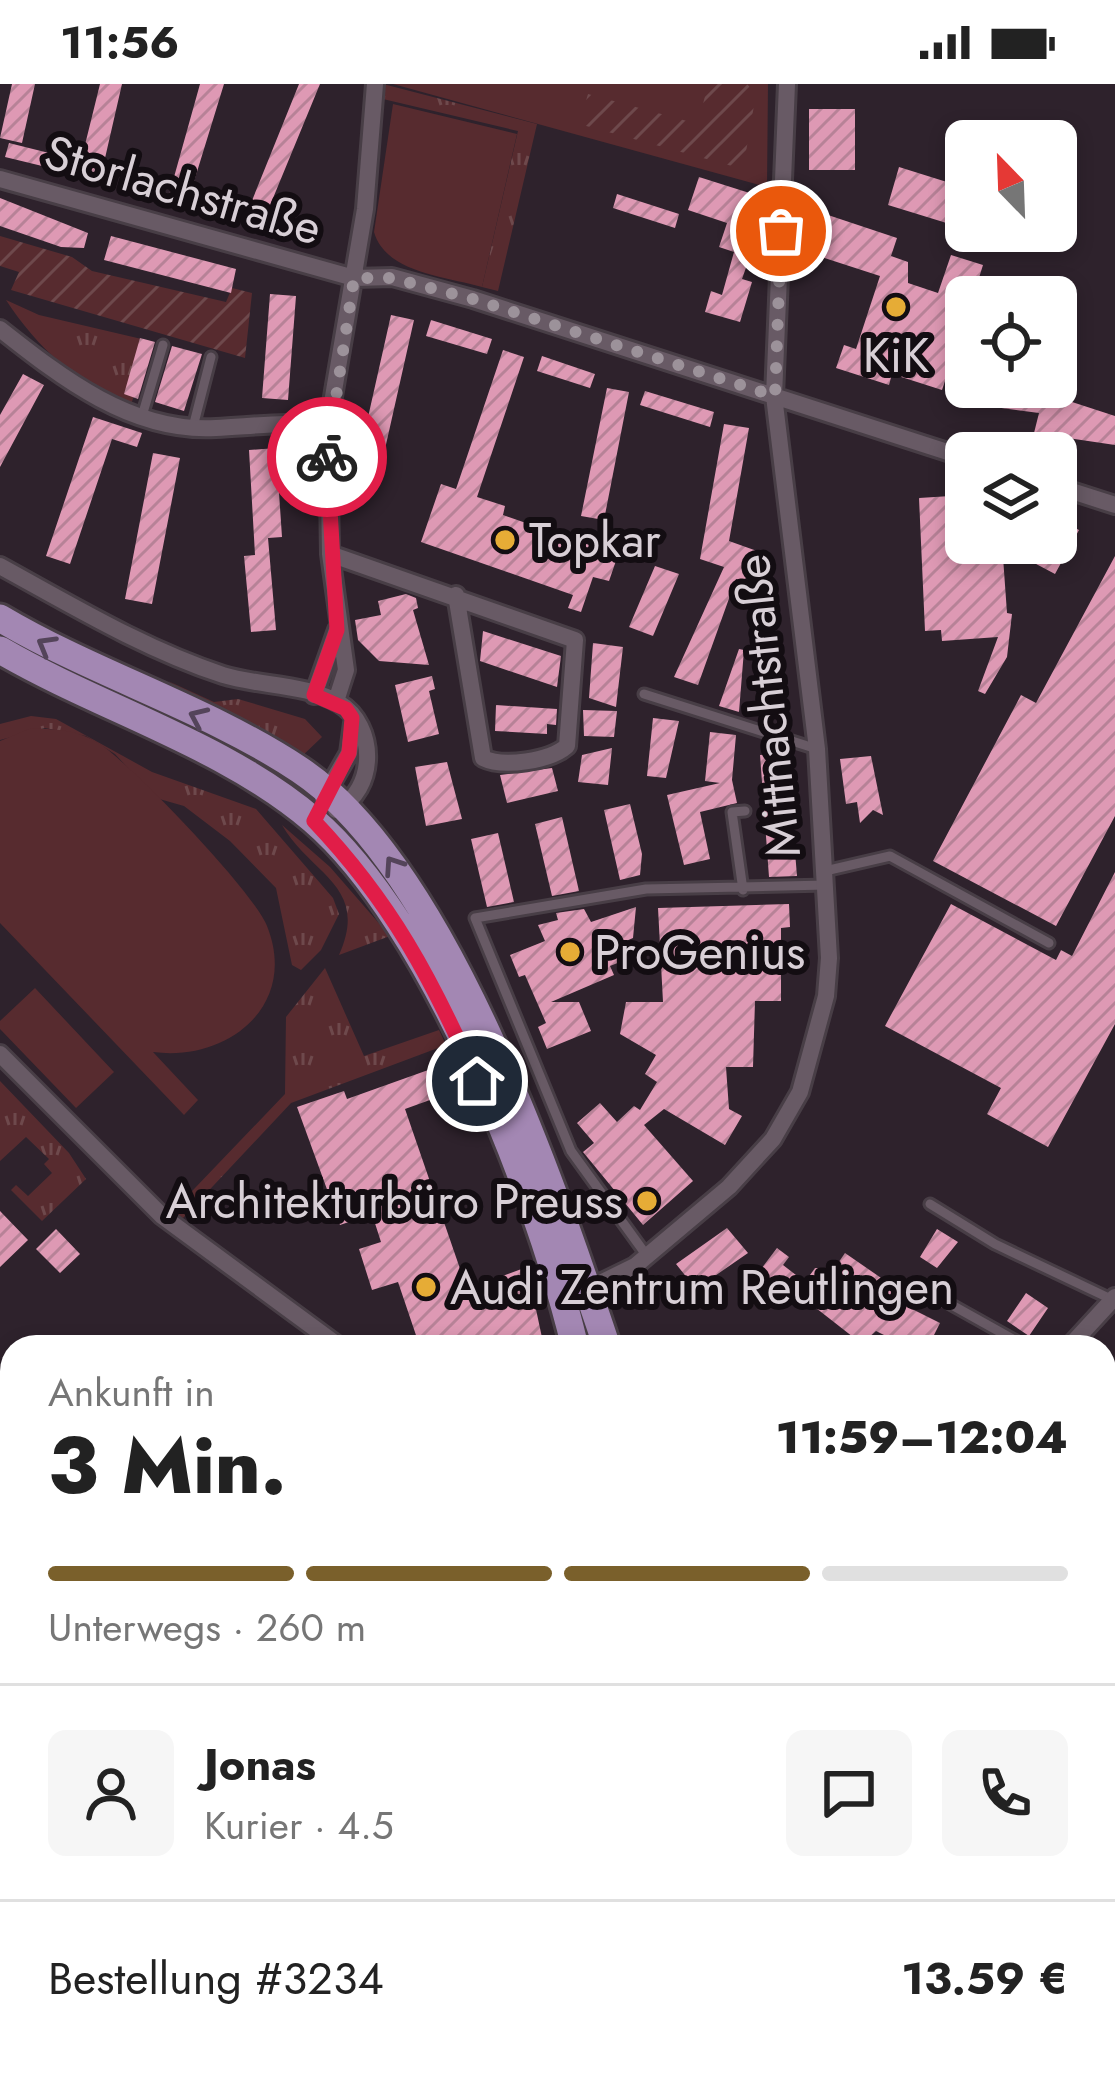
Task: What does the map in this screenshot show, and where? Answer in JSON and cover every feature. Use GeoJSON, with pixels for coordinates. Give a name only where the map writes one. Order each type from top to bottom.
{"type":"FeatureCollection","features":[{"type":"Feature","properties":{"kind":"main road"},"geometry":{"type":"LineString","coordinates":[[0,618],[92,670],[253,740],[335,797],[387,855],[432,930],[511,1088],[576,1296],[575,1335]]}},
{"type":"Feature","properties":{"kind":"main road"},"geometry":{"type":"LineString","coordinates":[[0,650],[231,767],[314,821],[351,860],[421,958],[576,1296],[600,1335]]}},
{"type":"Feature","properties":{"kind":"street"},"geometry":{"type":"LineString","coordinates":[[336,701],[346,670],[330,554],[328,426],[354,278],[375,84]]}},
{"type":"Feature","properties":{"kind":"street","name":"Mittnachtstraße"},"geometry":{"type":"LineString","coordinates":[[576,1296],[647,1256],[728,1187],[772,1139],[800,1092],[826,996],[817,749],[775,396],[787,84]]}},
{"type":"Feature","properties":{"kind":"street","name":"Storlachstraße"},"geometry":{"type":"LineString","coordinates":[[0,179],[354,278],[392,278],[473,299],[945,451]]}},
{"type":"Feature","properties":{"kind":"street"},"geometry":{"type":"LineString","coordinates":[[0,329],[64,379],[142,416],[193,427],[328,426]]}},
{"type":"Feature","properties":{"kind":"street"},"geometry":{"type":"LineString","coordinates":[[1077,493],[1115,505]]}},
{"type":"Feature","properties":{"kind":"street"},"geometry":{"type":"LineString","coordinates":[[330,554],[456,595],[575,640],[567,746],[557,755],[494,763],[482,758],[456,595]]}},
{"type":"Feature","properties":{"kind":"street"},"geometry":{"type":"LineString","coordinates":[[0,566],[118,632],[186,662],[336,701],[352,718],[370,762],[314,821]]}},
{"type":"Feature","properties":{"kind":"street"},"geometry":{"type":"LineString","coordinates":[[314,695],[337,630]]}},
{"type":"Feature","properties":{"kind":"street"},"geometry":{"type":"LineString","coordinates":[[335,797],[349,753],[352,718]]}},
{"type":"Feature","properties":{"kind":"street"},"geometry":{"type":"LineString","coordinates":[[0,1054],[162,1216],[324,1335]]}},
{"type":"Feature","properties":{"kind":"street"},"geometry":{"type":"LineString","coordinates":[[1080,1335],[1114,1298]]}},
{"type":"Feature","properties":{"kind":"lane"},"geometry":{"type":"LineString","coordinates":[[142,416],[163,345]]}},
{"type":"Feature","properties":{"kind":"lane"},"geometry":{"type":"LineString","coordinates":[[193,427],[211,357]]}},
{"type":"Feature","properties":{"kind":"lane"},"geometry":{"type":"LineString","coordinates":[[644,694],[817,749]]}},
{"type":"Feature","properties":{"kind":"lane"},"geometry":{"type":"LineString","coordinates":[[743,890],[732,812],[745,811]]}},
{"type":"Feature","properties":{"kind":"lane"},"geometry":{"type":"LineString","coordinates":[[647,1256],[571,1151],[475,918],[646,889],[743,890],[825,878],[890,856],[1049,943]]}},
{"type":"Feature","properties":{"kind":"lane"},"geometry":{"type":"LineString","coordinates":[[930,1204],[994,1244],[1114,1298]]}},
{"type":"Feature","properties":{"kind":"lane"},"geometry":{"type":"LineString","coordinates":[[916,1286],[1005,1335]]}},
{"type":"Feature","properties":{"kind":"green space"},"geometry":{"type":"Polygon","coordinates":[[[383,84],[537,124],[498,291],[482,287],[518,131],[383,99],[383,84]]]}},
{"type":"Feature","properties":{"kind":"green space"},"geometry":{"type":"Polygon","coordinates":[[[393,84],[768,84],[767,187],[393,84]]]}},
{"type":"Feature","properties":{"kind":"green space"},"geometry":{"type":"Polygon","coordinates":[[[708,84],[747,84],[756,94],[743,169],[579,124],[588,94],[698,124],[708,84]]]}},
{"type":"Feature","properties":{"kind":"green space"},"geometry":{"type":"Polygon","coordinates":[[[393,104],[517,134],[482,287],[403,265],[381,246],[374,232],[393,104]]]}},
{"type":"Feature","properties":{"kind":"green space"},"geometry":{"type":"Polygon","coordinates":[[[0,236],[72,257],[92,271],[226,302],[232,288],[252,293],[245,358],[11,290],[19,272],[0,266],[0,236]]]}},
{"type":"Feature","properties":{"kind":"green space"},"geometry":{"type":"Polygon","coordinates":[[[6,300],[39,315],[150,341],[131,405],[60,363],[6,300]]]}},
{"type":"Feature","properties":{"kind":"green space"},"geometry":{"type":"Polygon","coordinates":[[[168,681],[214,702],[238,699],[305,719],[322,737],[300,758],[168,681]]]}},
{"type":"Feature","properties":{"kind":"green space"},"geometry":{"type":"Polygon","coordinates":[[[31,716],[56,719],[152,772],[256,809],[333,898],[339,914],[321,950],[301,970],[292,965],[276,888],[230,841],[184,806],[156,798],[115,754],[86,736],[45,728],[0,740],[0,724],[31,716]]]}},
{"type":"Feature","properties":{"kind":"green space"},"geometry":{"type":"Polygon","coordinates":[[[29,729],[74,733],[92,739],[116,757],[217,859],[267,926],[274,955],[273,981],[265,1004],[250,1023],[207,1048],[153,1052],[198,1100],[184,1115],[0,923],[0,741],[29,729]]]}},
{"type":"Feature","properties":{"kind":"green space"},"geometry":{"type":"Polygon","coordinates":[[[282,825],[330,867],[390,936],[339,955],[347,932],[342,897],[282,825]]]}},
{"type":"Feature","properties":{"kind":"green space"},"geometry":{"type":"Polygon","coordinates":[[[325,968],[364,1056],[439,1030],[446,1045],[291,1103],[183,1218],[173,1211],[285,1094],[286,1017],[325,968]]]}},
{"type":"Feature","properties":{"kind":"green space"},"geometry":{"type":"Polygon","coordinates":[[[35,988],[114,1072],[76,1108],[0,1029],[0,1021],[35,988]]]}},
{"type":"Feature","properties":{"kind":"green space"},"geometry":{"type":"Polygon","coordinates":[[[0,1081],[69,1153],[86,1179],[42,1221],[11,1190],[16,1185],[28,1196],[52,1173],[44,1164],[49,1159],[26,1137],[0,1161],[0,1081]]]}},
{"type":"Feature","properties":{"kind":"building"},"geometry":{"type":"Polygon","coordinates":[[[12,84],[35,84],[22,143],[0,138],[12,84]]]}},
{"type":"Feature","properties":{"kind":"building"},"geometry":{"type":"Polygon","coordinates":[[[100,84],[122,84],[100,180],[5,157],[9,143],[81,161],[100,84]]]}},
{"type":"Feature","properties":{"kind":"building"},"geometry":{"type":"Polygon","coordinates":[[[200,84],[224,84],[188,201],[169,195],[200,84]]]}},
{"type":"Feature","properties":{"kind":"building"},"geometry":{"type":"Polygon","coordinates":[[[299,84],[320,84],[264,220],[251,215],[249,208],[299,84]]]}},
{"type":"Feature","properties":{"kind":"building"},"geometry":{"type":"Polygon","coordinates":[[[809,109],[855,109],[855,170],[809,170],[809,109]]]}},
{"type":"Feature","properties":{"kind":"building"},"geometry":{"type":"Polygon","coordinates":[[[899,167],[945,181],[945,223],[888,205],[899,167]]]}},
{"type":"Feature","properties":{"kind":"building"},"geometry":{"type":"Polygon","coordinates":[[[699,177],[759,196],[743,245],[753,248],[742,279],[752,282],[740,322],[705,312],[711,291],[722,295],[734,252],[719,247],[727,223],[688,210],[699,177]]]}},
{"type":"Feature","properties":{"kind":"building"},"geometry":{"type":"Polygon","coordinates":[[[617,194],[679,214],[675,228],[613,208],[617,194]]]}},
{"type":"Feature","properties":{"kind":"building"},"geometry":{"type":"Polygon","coordinates":[[[0,198],[88,233],[84,248],[61,247],[0,226],[0,198]]]}},
{"type":"Feature","properties":{"kind":"building"},"geometry":{"type":"Polygon","coordinates":[[[819,212],[897,238],[891,256],[908,262],[908,283],[938,293],[951,255],[983,265],[980,276],[945,276],[942,390],[892,374],[889,385],[836,368],[844,345],[856,349],[880,276],[806,252],[819,212]]]}},
{"type":"Feature","properties":{"kind":"building"},"geometry":{"type":"Polygon","coordinates":[[[111,236],[236,269],[231,293],[104,260],[111,236]]]}},
{"type":"Feature","properties":{"kind":"building"},"geometry":{"type":"Polygon","coordinates":[[[270,294],[296,296],[288,400],[262,398],[270,294]]]}},
{"type":"Feature","properties":{"kind":"building"},"geometry":{"type":"Polygon","coordinates":[[[391,315],[414,320],[385,449],[362,444],[391,315]]]}},
{"type":"Feature","properties":{"kind":"building"},"geometry":{"type":"Polygon","coordinates":[[[431,320],[492,339],[487,354],[426,336],[431,320]]]}},
{"type":"Feature","properties":{"kind":"building"},"geometry":{"type":"Polygon","coordinates":[[[140,338],[155,342],[138,399],[124,394],[140,338]]]}},
{"type":"Feature","properties":{"kind":"building"},"geometry":{"type":"Polygon","coordinates":[[[172,346],[202,354],[184,411],[155,402],[172,346]]]}},
{"type":"Feature","properties":{"kind":"building"},"geometry":{"type":"Polygon","coordinates":[[[503,350],[524,357],[477,497],[505,506],[503,515],[618,555],[609,581],[593,577],[581,612],[568,608],[573,595],[421,542],[441,484],[456,489],[503,350]]]}},
{"type":"Feature","properties":{"kind":"building"},"geometry":{"type":"Polygon","coordinates":[[[542,356],[595,374],[590,388],[537,371],[542,356]]]}},
{"type":"Feature","properties":{"kind":"building"},"geometry":{"type":"Polygon","coordinates":[[[23,374],[44,385],[0,467],[0,415],[23,374]]]}},
{"type":"Feature","properties":{"kind":"building"},"geometry":{"type":"Polygon","coordinates":[[[607,388],[629,392],[604,520],[581,516],[607,388]]]}},
{"type":"Feature","properties":{"kind":"building"},"geometry":{"type":"Polygon","coordinates":[[[645,391],[714,412],[710,427],[640,405],[645,391]]]}},
{"type":"Feature","properties":{"kind":"building"},"geometry":{"type":"Polygon","coordinates":[[[1077,404],[1115,416],[1115,445],[1077,439],[1077,432],[1034,432],[1039,413],[1002,408],[1077,408],[1077,404]]]}},
{"type":"Feature","properties":{"kind":"building"},"geometry":{"type":"Polygon","coordinates":[[[93,417],[142,433],[137,447],[112,439],[70,564],[46,556],[93,417]]]}},
{"type":"Feature","properties":{"kind":"building"},"geometry":{"type":"Polygon","coordinates":[[[724,424],[749,428],[729,541],[757,551],[744,582],[736,579],[698,685],[674,677],[724,567],[700,559],[724,424]]]}},
{"type":"Feature","properties":{"kind":"building"},"geometry":{"type":"Polygon","coordinates":[[[276,448],[282,537],[268,538],[276,630],[251,632],[244,556],[255,555],[249,450],[276,448]]]}},
{"type":"Feature","properties":{"kind":"building"},"geometry":{"type":"Polygon","coordinates":[[[153,453],[180,458],[152,604],[125,599],[153,453]]]}},
{"type":"Feature","properties":{"kind":"building"},"geometry":{"type":"Polygon","coordinates":[[[945,496],[945,564],[1004,564],[1007,613],[1012,614],[1007,657],[985,694],[978,691],[998,637],[942,641],[941,630],[925,631],[919,498],[945,496]]]}},
{"type":"Feature","properties":{"kind":"building"},"geometry":{"type":"Polygon","coordinates":[[[1115,556],[1115,816],[1056,926],[933,861],[1021,695],[1036,703],[1115,556]]]}},
{"type":"Feature","properties":{"kind":"building"},"geometry":{"type":"Polygon","coordinates":[[[1036,564],[1060,564],[1055,574],[1036,564]]]}},
{"type":"Feature","properties":{"kind":"building"},"geometry":{"type":"Polygon","coordinates":[[[655,566],[679,574],[653,636],[629,627],[655,566]]]}},
{"type":"Feature","properties":{"kind":"building"},"geometry":{"type":"Polygon","coordinates":[[[406,594],[416,598],[418,608],[413,610],[429,665],[379,661],[358,640],[355,620],[381,615],[378,601],[406,594]]]}},
{"type":"Feature","properties":{"kind":"building"},"geometry":{"type":"Polygon","coordinates":[[[483,631],[561,656],[557,687],[480,661],[483,631]]]}},
{"type":"Feature","properties":{"kind":"building"},"geometry":{"type":"Polygon","coordinates":[[[593,643],[623,647],[616,707],[589,698],[593,643]]]}},
{"type":"Feature","properties":{"kind":"building"},"geometry":{"type":"Polygon","coordinates":[[[739,649],[744,650],[739,712],[719,706],[739,649]]]}},
{"type":"Feature","properties":{"kind":"building"},"geometry":{"type":"Polygon","coordinates":[[[432,676],[435,689],[429,691],[439,734],[408,742],[395,685],[432,676]]]}},
{"type":"Feature","properties":{"kind":"building"},"geometry":{"type":"Polygon","coordinates":[[[496,705],[557,709],[556,725],[547,724],[547,734],[495,731],[496,705]]]}},
{"type":"Feature","properties":{"kind":"building"},"geometry":{"type":"Polygon","coordinates":[[[583,710],[617,711],[614,737],[584,736],[583,710]]]}},
{"type":"Feature","properties":{"kind":"building"},"geometry":{"type":"Polygon","coordinates":[[[653,718],[679,721],[666,778],[647,776],[653,718]]]}},
{"type":"Feature","properties":{"kind":"building"},"geometry":{"type":"Polygon","coordinates":[[[710,732],[736,735],[732,780],[737,803],[700,812],[710,859],[684,865],[667,795],[720,783],[705,781],[710,732]]]}},
{"type":"Feature","properties":{"kind":"building"},"geometry":{"type":"Polygon","coordinates":[[[612,748],[608,785],[578,782],[582,755],[612,748]]]}},
{"type":"Feature","properties":{"kind":"building"},"geometry":{"type":"Polygon","coordinates":[[[787,754],[797,876],[769,877],[760,755],[787,754]]]}},
{"type":"Feature","properties":{"kind":"building"},"geometry":{"type":"Polygon","coordinates":[[[871,756],[883,815],[873,810],[860,823],[857,802],[846,804],[840,759],[871,756]]]}},
{"type":"Feature","properties":{"kind":"building"},"geometry":{"type":"Polygon","coordinates":[[[447,762],[462,819],[426,826],[415,767],[447,762]]]}},
{"type":"Feature","properties":{"kind":"building"},"geometry":{"type":"Polygon","coordinates":[[[552,768],[558,791],[507,803],[500,775],[552,768]]]}},
{"type":"Feature","properties":{"kind":"building"},"geometry":{"type":"Polygon","coordinates":[[[630,804],[642,854],[640,875],[620,880],[604,810],[630,804]]]}},
{"type":"Feature","properties":{"kind":"building"},"geometry":{"type":"Polygon","coordinates":[[[562,817],[579,891],[552,896],[535,824],[562,817]]]}},
{"type":"Feature","properties":{"kind":"building"},"geometry":{"type":"Polygon","coordinates":[[[498,833],[514,902],[487,907],[471,839],[498,833]]]}},
{"type":"Feature","properties":{"kind":"building"},"geometry":{"type":"Polygon","coordinates":[[[1115,872],[1115,1024],[1048,1147],[987,1114],[1001,1088],[885,1026],[951,904],[1056,960],[1061,950],[1072,956],[1115,872]]]}},
{"type":"Feature","properties":{"kind":"building"},"geometry":{"type":"Polygon","coordinates":[[[789,904],[790,927],[781,928],[781,1001],[755,1001],[753,1067],[726,1067],[729,1109],[742,1116],[725,1145],[664,1109],[644,1125],[693,1181],[643,1225],[583,1152],[594,1143],[577,1123],[600,1103],[617,1122],[634,1106],[640,1110],[657,1082],[645,1074],[656,1055],[620,1034],[626,1002],[663,1002],[658,908],[789,904]]]}},
{"type":"Feature","properties":{"kind":"building"},"geometry":{"type":"Polygon","coordinates":[[[636,907],[633,938],[619,944],[625,960],[610,966],[614,975],[551,1002],[579,1002],[591,1031],[547,1049],[538,1027],[546,1023],[525,975],[519,977],[510,955],[545,941],[538,925],[558,920],[556,913],[584,909],[591,922],[636,907]]]}},
{"type":"Feature","properties":{"kind":"building"},"geometry":{"type":"Polygon","coordinates":[[[431,1069],[441,1096],[405,1109],[467,1289],[527,1267],[541,1335],[416,1335],[398,1282],[372,1290],[359,1249],[381,1242],[372,1214],[340,1225],[297,1107],[344,1091],[347,1099],[431,1069]]]}},
{"type":"Feature","properties":{"kind":"building"},"geometry":{"type":"Polygon","coordinates":[[[0,1211],[28,1240],[0,1267],[0,1211]]]}},
{"type":"Feature","properties":{"kind":"building"},"geometry":{"type":"Polygon","coordinates":[[[727,1228],[748,1253],[696,1289],[676,1264],[727,1228]]]}},
{"type":"Feature","properties":{"kind":"building"},"geometry":{"type":"Polygon","coordinates":[[[56,1229],[80,1254],[60,1273],[36,1249],[56,1229]]]}},
{"type":"Feature","properties":{"kind":"building"},"geometry":{"type":"Polygon","coordinates":[[[937,1229],[958,1242],[937,1268],[920,1257],[937,1229]]]}},
{"type":"Feature","properties":{"kind":"building"},"geometry":{"type":"Polygon","coordinates":[[[777,1248],[789,1257],[783,1265],[805,1282],[815,1268],[834,1269],[845,1253],[900,1291],[894,1300],[940,1323],[934,1335],[876,1331],[850,1335],[775,1276],[762,1294],[749,1285],[777,1248]]]}},
{"type":"Feature","properties":{"kind":"building"},"geometry":{"type":"Polygon","coordinates":[[[1026,1293],[1048,1308],[1030,1335],[1007,1321],[1026,1293]]]}},
{"type":"Feature","properties":{"kind":"way so far"},"geometry":{"type":"LineString","coordinates":[[327,457],[331,404],[354,278],[392,278],[473,299],[775,396],[781,231]]}},
{"type":"Feature","properties":{"kind":"place","name":"KiK"},"geometry":{"type":"Point","coordinates":[896,307]}},
{"type":"Feature","properties":{"kind":"place","name":"Topkar"},"geometry":{"type":"Point","coordinates":[505,540]}},
{"type":"Feature","properties":{"kind":"place","name":"ProGenius"},"geometry":{"type":"Point","coordinates":[570,952]}},
{"type":"Feature","properties":{"kind":"place","name":"Architekturbüro Preuss"},"geometry":{"type":"Point","coordinates":[647,1201]}},
{"type":"Feature","properties":{"kind":"place","name":"Audi Zentrum Reutlingen"},"geometry":{"type":"Point","coordinates":[426,1287]}},
{"type":"Feature","properties":{"kind":"route"},"geometry":{"type":"LineString","coordinates":[[327,457],[337,630],[314,695],[346,709],[352,718],[352,736],[349,753],[326,789],[314,821],[397,919],[421,958],[477,1081]]}}]}
